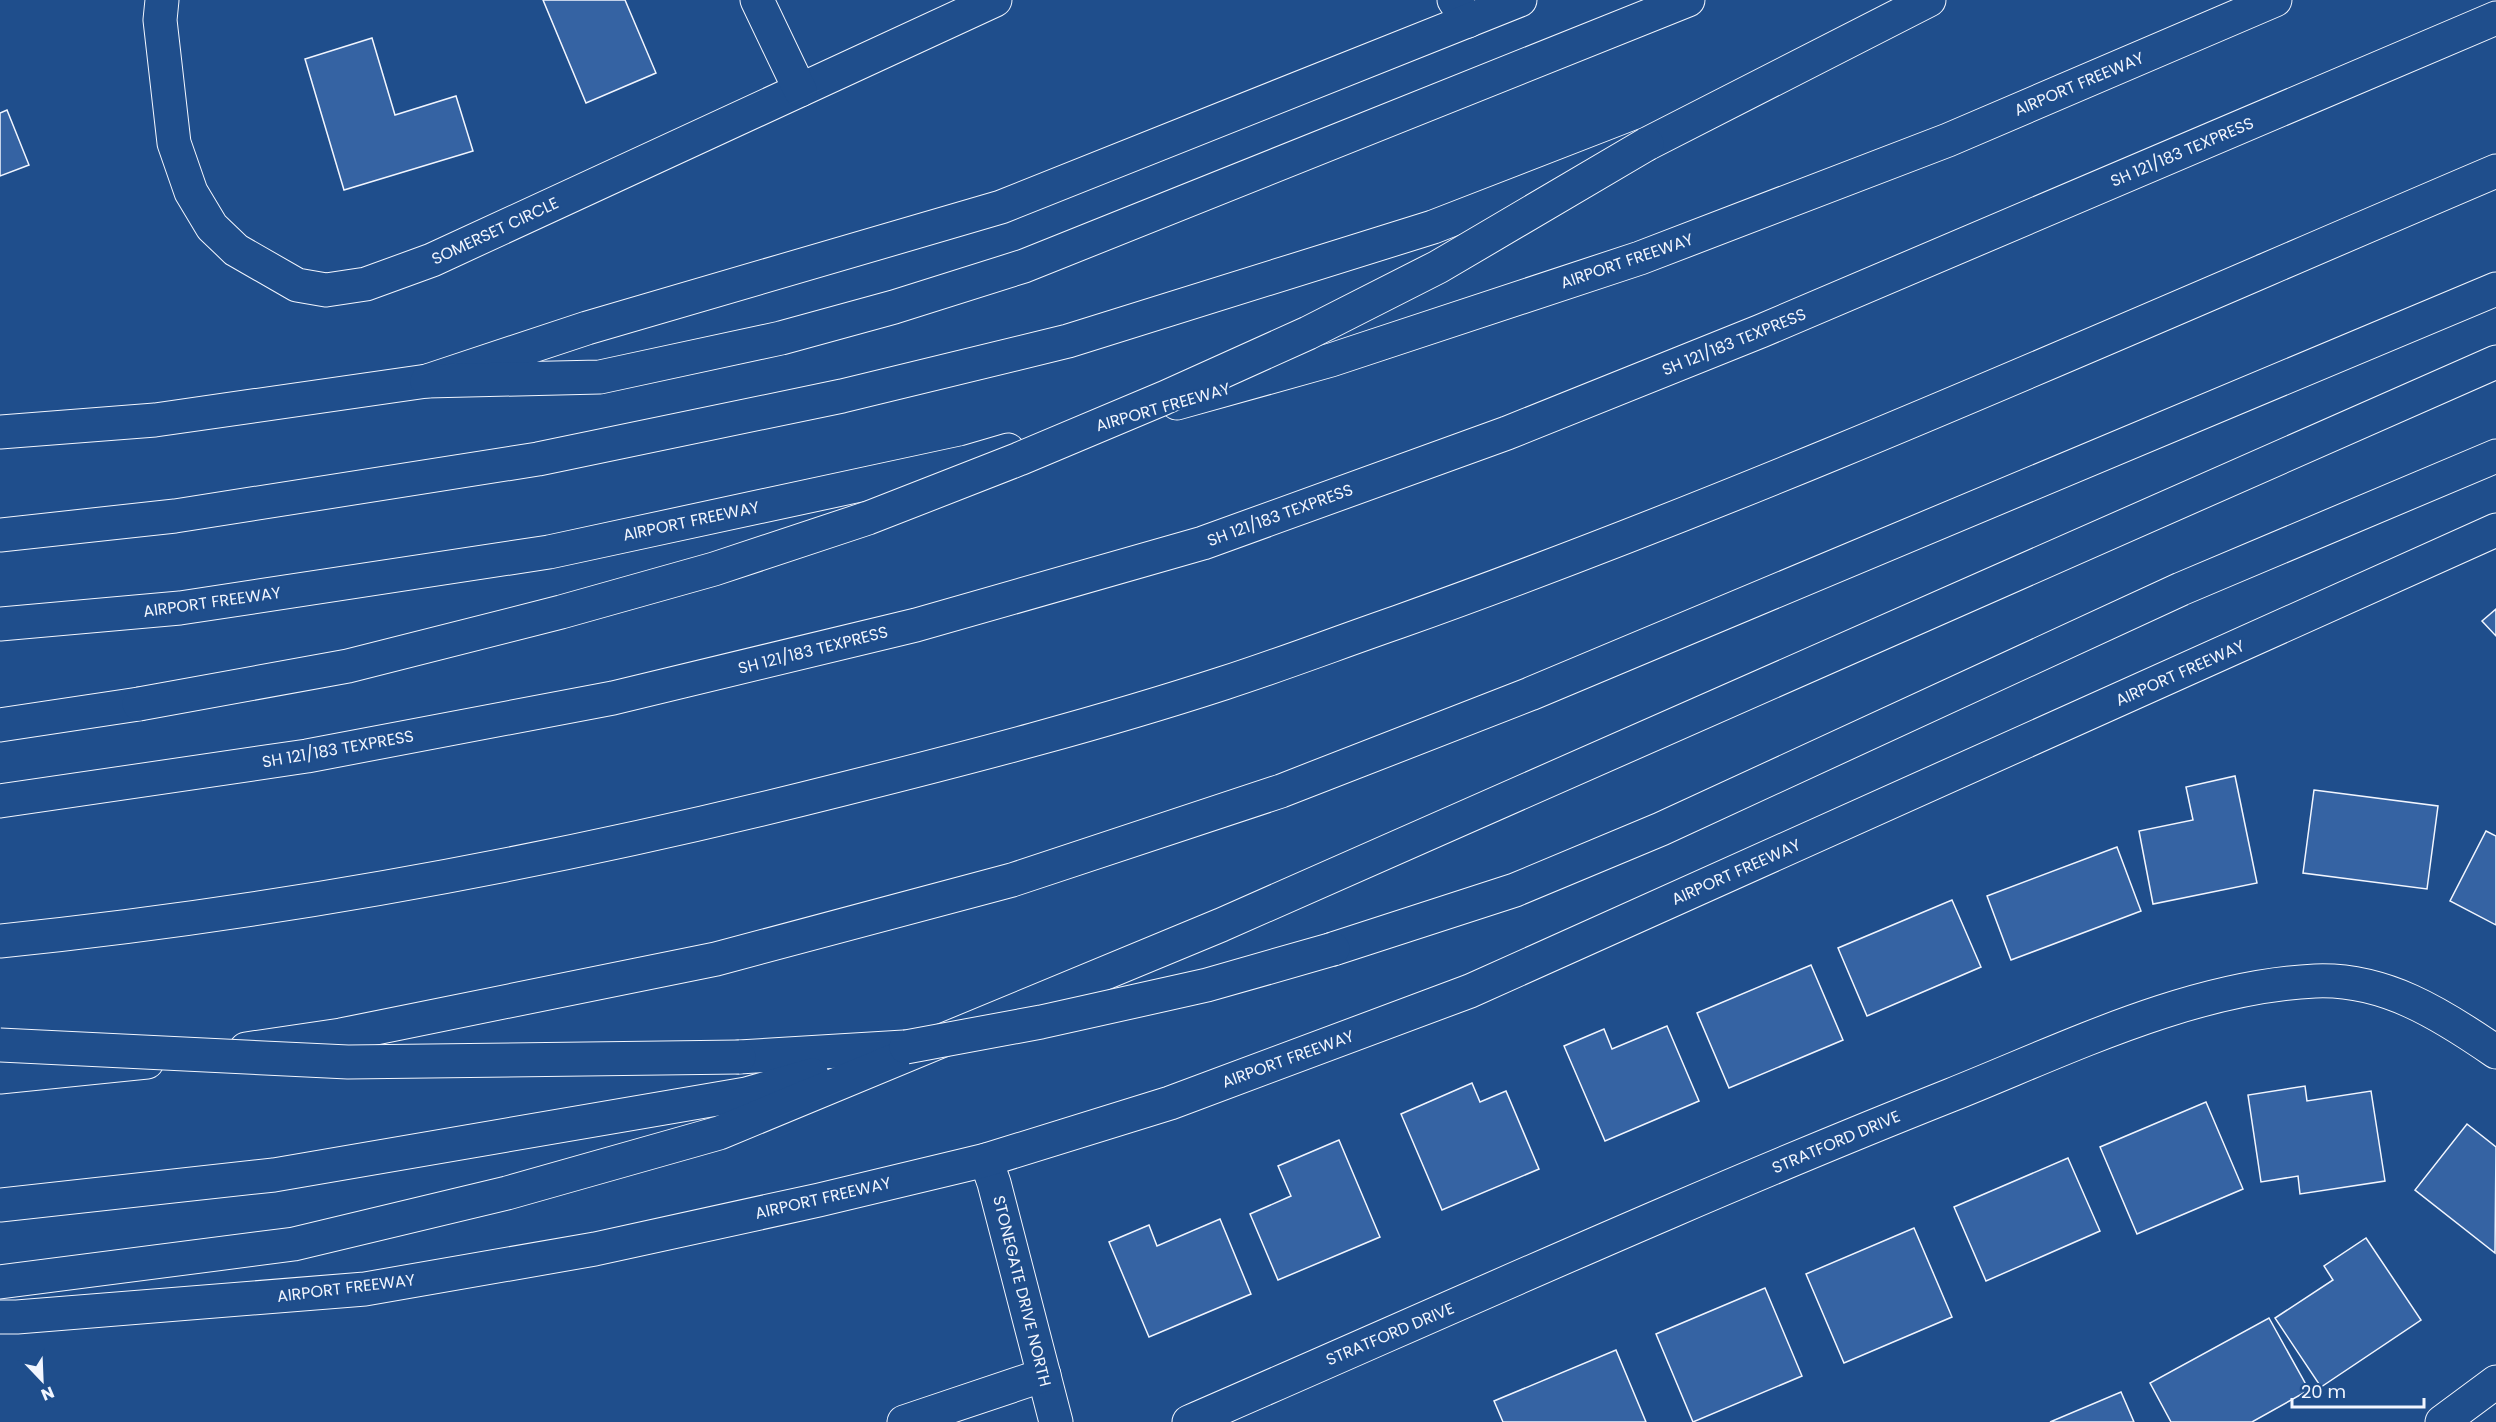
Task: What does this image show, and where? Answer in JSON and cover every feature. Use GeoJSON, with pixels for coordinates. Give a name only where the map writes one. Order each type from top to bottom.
{"type":"FeatureCollection","features":[{"type":"Feature","properties":{"kind":"main road","name":"SOMERSET CIRCLE"},"geometry":{"type":"LineString","coordinates":[[162,0],[160,20],[174,143],[191,192],[212,227],[236,250],[297,285],[326,290],[366,284],[432,260],[995,0]]}},
{"type":"Feature","properties":{"kind":"main road"},"geometry":{"type":"LineString","coordinates":[[757,0],[800,90]]}},
{"type":"Feature","properties":{"kind":"main road"},"geometry":{"type":"LineString","coordinates":[[427,381],[587,328],[1001,207],[1461,10],[1520,0]]}},
{"type":"Feature","properties":{"kind":"main road"},"geometry":{"type":"LineString","coordinates":[[0,432],[155,420],[427,381],[600,378],[781,338],[894,307],[1024,266],[1688,0]]}},
{"type":"Feature","properties":{"kind":"main road"},"geometry":{"type":"LineString","coordinates":[[0,725],[139,704],[348,666],[561,612],[714,569],[868,518],[1019,459],[1164,398],[1308,333],[1438,267],[1647,144],[1929,0]]}},
{"type":"Feature","properties":{"kind":"main road","name":"AIRPORT FREEWAY"},"geometry":{"type":"LineString","coordinates":[[0,624],[180,608],[549,552],[967,462],[1331,360],[1640,258],[1948,140],[2275,0]]}},
{"type":"Feature","properties":{"kind":"main road","name":"SH 121/183 TEXPRESS"},"geometry":{"type":"LineString","coordinates":[[0,801],[307,756],[614,698],[916,625],[1203,543],[1507,433],[1761,331],[2496,18]]}},
{"type":"Feature","properties":{"kind":"main road"},"geometry":{"type":"LineString","coordinates":[[0,535],[175,516],[538,459],[842,396],[1068,341],[1292,271],[1433,226],[1647,144]]}},
{"type":"Feature","properties":{"kind":"main road"},"geometry":{"type":"LineString","coordinates":[[0,941],[69,934],[377,889],[687,828],[996,751],[1226,683],[1522,578],[1818,461],[2496,171]]}},
{"type":"Feature","properties":{"kind":"main road"},"geometry":{"type":"LineString","coordinates":[[0,1077],[162,1061],[341,1035],[716,958],[1012,880],[1281,791],[1530,694],[2496,289]]}},
{"type":"Feature","properties":{"kind":"main road"},"geometry":{"type":"LineString","coordinates":[[0,1282],[294,1244],[507,1193],[719,1133],[1221,925],[2496,362]]}},
{"type":"Feature","properties":{"kind":"main road"},"geometry":{"type":"LineString","coordinates":[[0,1205],[274,1175],[746,1094],[906,1047],[1041,1022],[1207,985],[1333,950],[1515,890],[1661,829],[2181,589],[2496,456]]}},
{"type":"Feature","properties":{"kind":"main road","name":"AIRPORT FREEWAY"},"geometry":{"type":"LineString","coordinates":[[0,1317],[366,1289],[595,1249],[986,1160],[1170,1103],[1470,991],[2496,530]]}},
{"type":"Feature","properties":{"kind":"main road","name":"STRATFORD DRIVE"},"geometry":{"type":"LineString","coordinates":[[1189,1422],[1841,1138],[2170,1008],[2263,986],[2317,981],[2363,984],[2405,997],[2464,1030],[2496,1052]]}},
{"type":"Feature","properties":{"kind":"main road"},"geometry":{"type":"LineString","coordinates":[[0,1045],[348,1062],[739,1057],[906,1047]]}},
{"type":"Feature","properties":{"kind":"main road","name":"STONEGATE DRIVE NORTH"},"geometry":{"type":"LineString","coordinates":[[986,1160],[1056,1422]]}},
{"type":"Feature","properties":{"kind":"main road"},"geometry":{"type":"LineString","coordinates":[[904,1422],[1044,1375]]}},
{"type":"Feature","properties":{"kind":"main road"},"geometry":{"type":"LineString","coordinates":[[2442,1422],[2496,1382]]}},
{"type":"Feature","properties":{"kind":"building"},"geometry":{"type":"Polygon","coordinates":[[[543,0],[625,0],[656,73],[586,103],[543,0]]]}},
{"type":"Feature","properties":{"kind":"building"},"geometry":{"type":"Polygon","coordinates":[[[372,38],[395,115],[456,96],[473,151],[344,190],[305,59],[372,38]]]}},
{"type":"Feature","properties":{"kind":"building"},"geometry":{"type":"Polygon","coordinates":[[[7,110],[29,165],[0,176],[0,113],[7,110]]]}},
{"type":"Feature","properties":{"kind":"building"},"geometry":{"type":"Polygon","coordinates":[[[2496,609],[2496,636],[2482,621],[2496,609]]]}},
{"type":"Feature","properties":{"kind":"building"},"geometry":{"type":"Polygon","coordinates":[[[2235,776],[2257,883],[2153,904],[2139,831],[2193,820],[2186,787],[2235,776]]]}},
{"type":"Feature","properties":{"kind":"building"},"geometry":{"type":"Polygon","coordinates":[[[2314,790],[2438,806],[2427,889],[2303,873],[2314,790]]]}},
{"type":"Feature","properties":{"kind":"building"},"geometry":{"type":"Polygon","coordinates":[[[2486,831],[2496,836],[2496,925],[2450,901],[2486,831]]]}},
{"type":"Feature","properties":{"kind":"building"},"geometry":{"type":"Polygon","coordinates":[[[2117,847],[2141,911],[2011,960],[1987,896],[2117,847]]]}},
{"type":"Feature","properties":{"kind":"building"},"geometry":{"type":"Polygon","coordinates":[[[1952,900],[1981,967],[1867,1016],[1838,948],[1952,900]]]}},
{"type":"Feature","properties":{"kind":"building"},"geometry":{"type":"Polygon","coordinates":[[[1811,965],[1843,1040],[1729,1088],[1697,1013],[1811,965]]]}},
{"type":"Feature","properties":{"kind":"building"},"geometry":{"type":"Polygon","coordinates":[[[1667,1026],[1699,1101],[1605,1141],[1564,1046],[1604,1029],[1612,1049],[1667,1026]]]}},
{"type":"Feature","properties":{"kind":"building"},"geometry":{"type":"Polygon","coordinates":[[[1472,1083],[1480,1102],[1506,1091],[1539,1169],[1442,1210],[1401,1114],[1472,1083]]]}},
{"type":"Feature","properties":{"kind":"building"},"geometry":{"type":"Polygon","coordinates":[[[2305,1086],[2307,1101],[2371,1091],[2385,1181],[2300,1194],[2298,1176],[2261,1182],[2248,1095],[2305,1086]]]}},
{"type":"Feature","properties":{"kind":"building"},"geometry":{"type":"Polygon","coordinates":[[[2206,1102],[2243,1189],[2137,1234],[2100,1147],[2206,1102]]]}},
{"type":"Feature","properties":{"kind":"building"},"geometry":{"type":"Polygon","coordinates":[[[2467,1124],[2496,1147],[2495,1253],[2415,1190],[2467,1124]]]}},
{"type":"Feature","properties":{"kind":"building"},"geometry":{"type":"Polygon","coordinates":[[[1339,1140],[1380,1237],[1278,1280],[1250,1214],[1291,1196],[1278,1166],[1339,1140]]]}},
{"type":"Feature","properties":{"kind":"building"},"geometry":{"type":"Polygon","coordinates":[[[2068,1158],[2100,1231],[1986,1281],[1954,1207],[2068,1158]]]}},
{"type":"Feature","properties":{"kind":"building"},"geometry":{"type":"Polygon","coordinates":[[[1220,1219],[1251,1294],[1149,1337],[1109,1242],[1149,1225],[1157,1246],[1220,1219]]]}},
{"type":"Feature","properties":{"kind":"building"},"geometry":{"type":"Polygon","coordinates":[[[1914,1228],[1952,1317],[1844,1363],[1806,1274],[1914,1228]]]}},
{"type":"Feature","properties":{"kind":"building"},"geometry":{"type":"Polygon","coordinates":[[[2366,1238],[2421,1320],[2321,1387],[2275,1318],[2333,1280],[2324,1266],[2366,1238]]]}},
{"type":"Feature","properties":{"kind":"building"},"geometry":{"type":"Polygon","coordinates":[[[1765,1288],[1802,1376],[1693,1422],[1656,1334],[1765,1288]]]}},
{"type":"Feature","properties":{"kind":"building"},"geometry":{"type":"Polygon","coordinates":[[[2269,1318],[2309,1390],[2252,1422],[2171,1422],[2150,1383],[2269,1318]]]}},
{"type":"Feature","properties":{"kind":"building"},"geometry":{"type":"Polygon","coordinates":[[[1616,1350],[1646,1422],[1503,1422],[1494,1401],[1616,1350]]]}},
{"type":"Feature","properties":{"kind":"building"},"geometry":{"type":"Polygon","coordinates":[[[2121,1392],[2134,1422],[2050,1422],[2121,1392]]]}}]}
